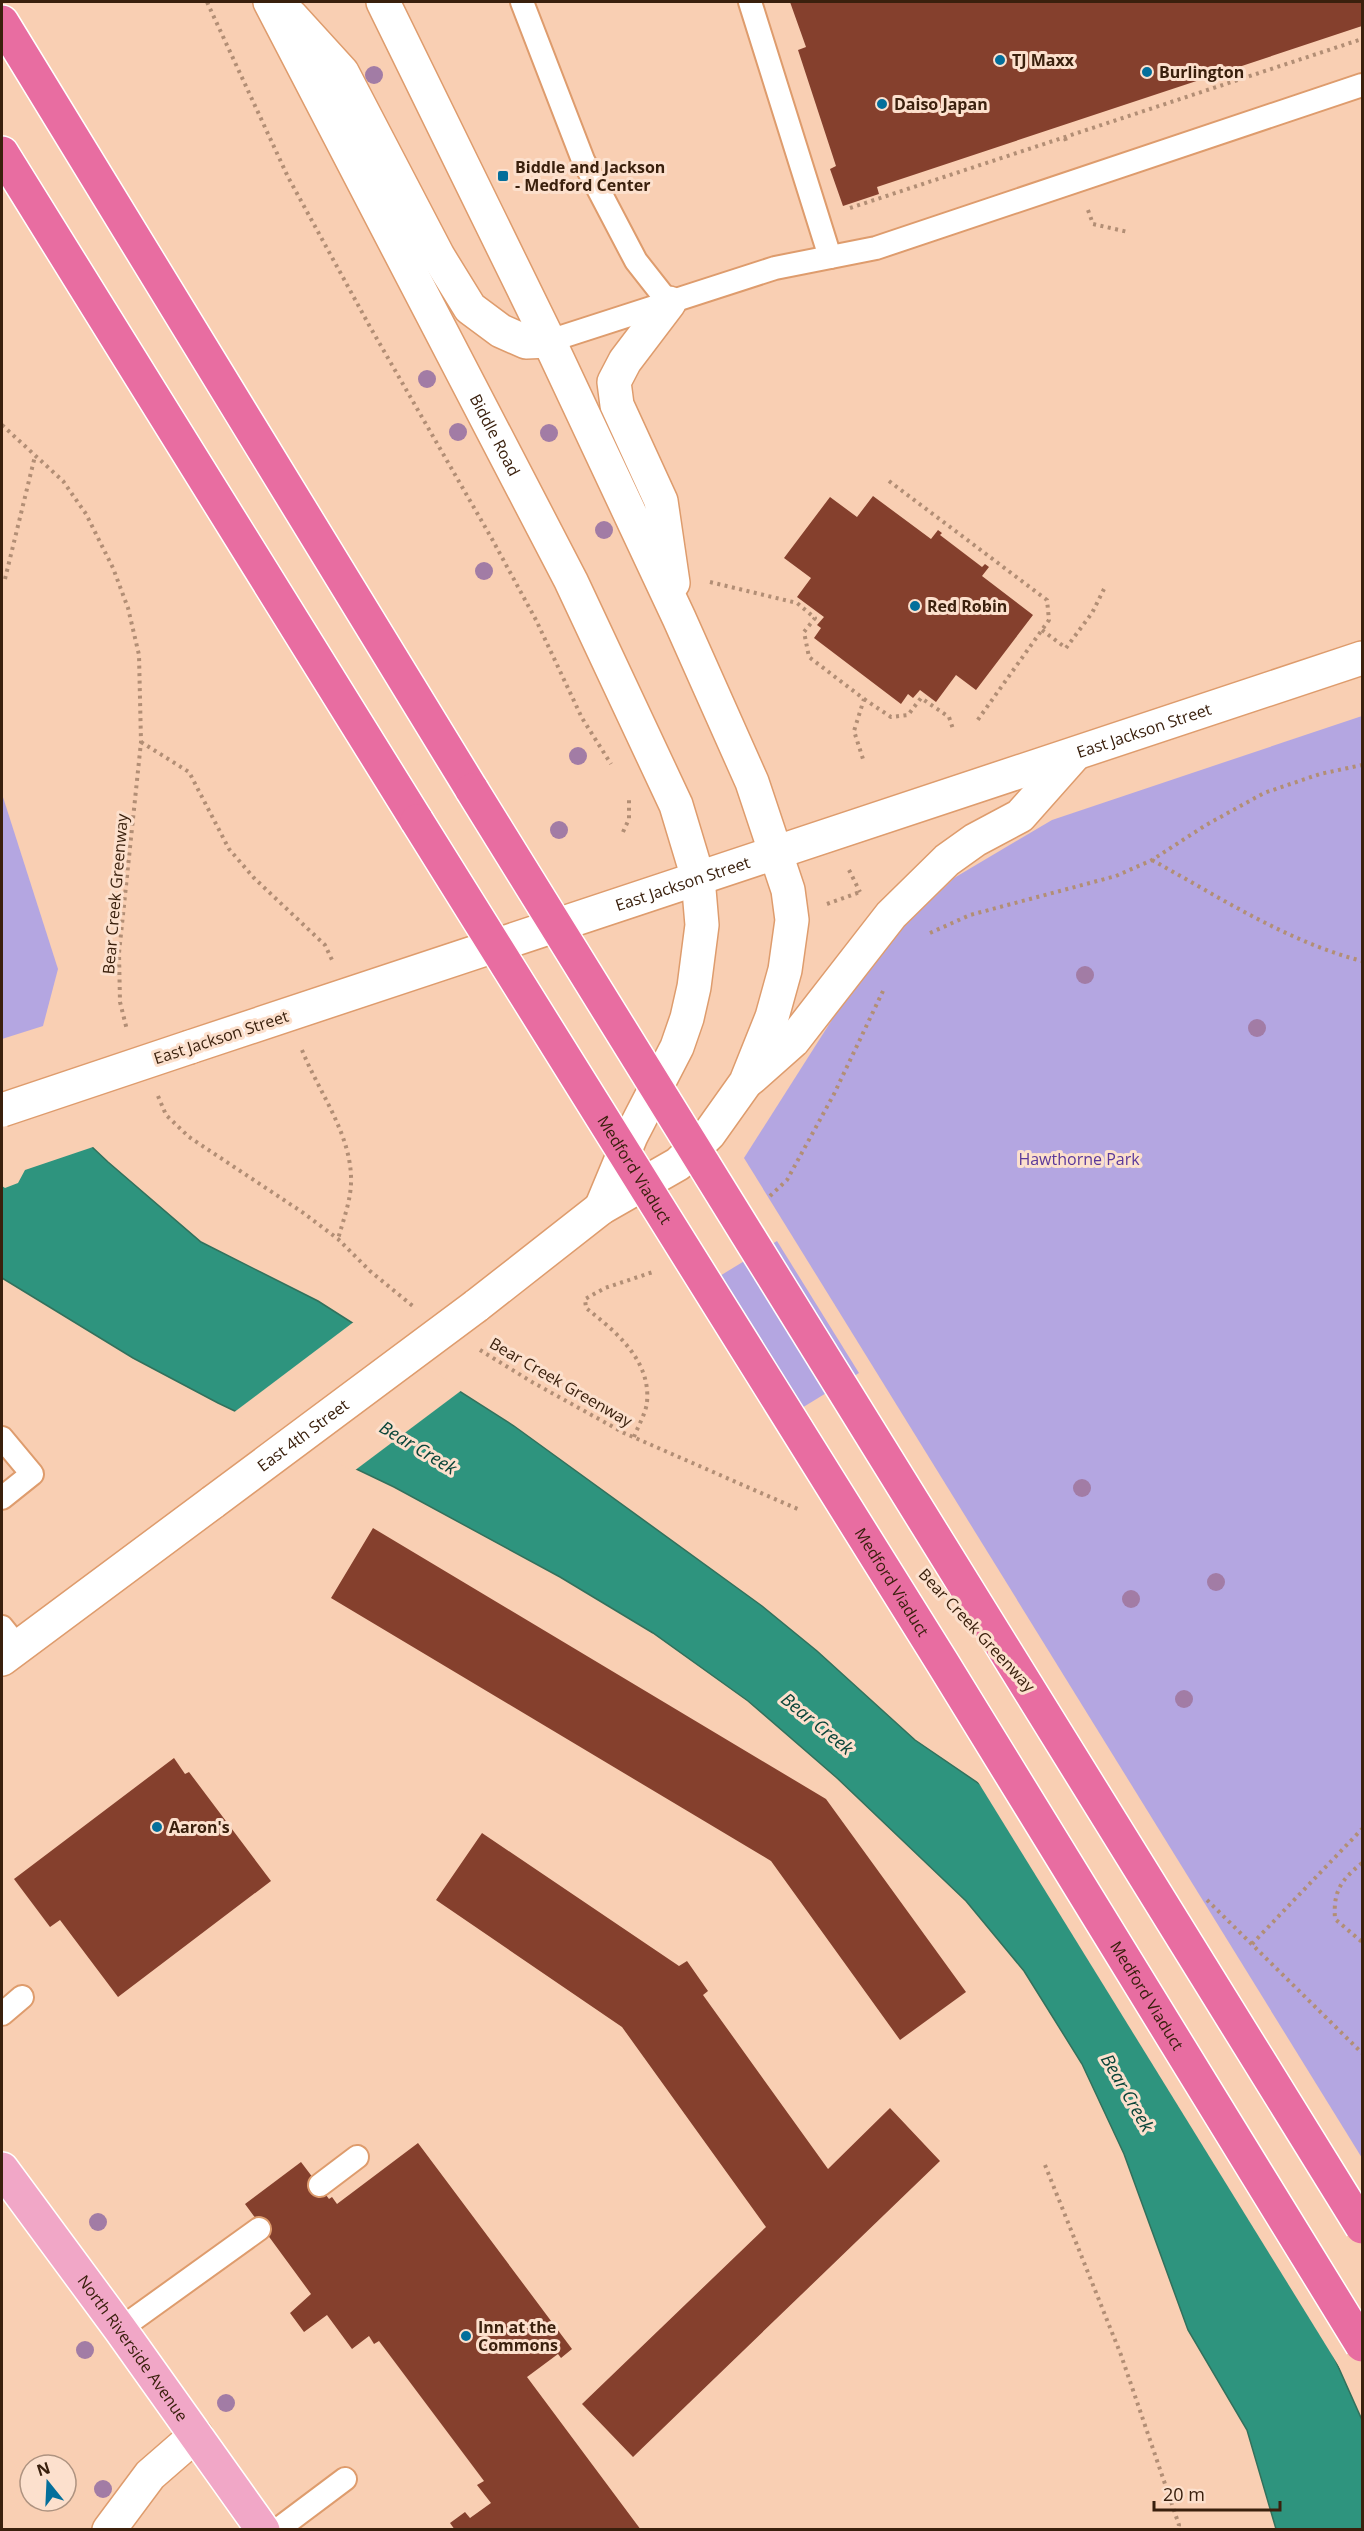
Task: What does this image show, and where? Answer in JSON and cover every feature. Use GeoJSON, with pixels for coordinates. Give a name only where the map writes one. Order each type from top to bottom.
{"type":"FeatureCollection","features":[{"type":"Feature","properties":{"kind":"highway"},"geometry":{"type":"LineString","coordinates":[[2,22],[472,790],[1362,2227]]}},
{"type":"Feature","properties":{"kind":"highway","name":"Medford Viaduct"},"geometry":{"type":"LineString","coordinates":[[2,153],[948,1672],[1362,2345]]}},
{"type":"Feature","properties":{"kind":"main road","name":"Biddle Road"},"geometry":{"type":"LineString","coordinates":[[270,2],[571,580],[676,805],[698,878]]}},
{"type":"Feature","properties":{"kind":"main road"},"geometry":{"type":"LineString","coordinates":[[278,2],[342,72],[438,256],[470,308],[501,331],[526,342],[549,341]]}},
{"type":"Feature","properties":{"kind":"main road"},"geometry":{"type":"LineString","coordinates":[[383,2],[549,341],[678,618],[752,782],[776,852]]}},
{"type":"Feature","properties":{"kind":"main road"},"geometry":{"type":"LineString","coordinates":[[669,303],[625,361],[614,382],[616,405],[661,501],[678,618]]}},
{"type":"Feature","properties":{"kind":"main road","name":"East Jackson Street"},"geometry":{"type":"LineString","coordinates":[[2,1110],[1362,658]]}},
{"type":"Feature","properties":{"kind":"main road"},"geometry":{"type":"LineString","coordinates":[[746,1082],[793,1041],[880,927],[899,907],[947,860],[975,840],[1020,816],[1076,753]]}},
{"type":"Feature","properties":{"kind":"main road","name":"East 4th Street"},"geometry":{"type":"LineString","coordinates":[[7,1644],[213,1502],[476,1306],[601,1208],[678,1164],[709,1134],[746,1082],[772,1017],[791,934],[788,890],[776,852]]}},
{"type":"Feature","properties":{"kind":"main road","name":"East 4th Street"},"geometry":{"type":"LineString","coordinates":[[601,1208],[632,1136],[677,1047],[687,1018],[694,987],[702,925],[698,878]]}},
{"type":"Feature","properties":{"kind":"main road","name":"North Riverside Avenue"},"geometry":{"type":"LineString","coordinates":[[2,2169],[263,2529]]}},
{"type":"Feature","properties":{"kind":"main road"},"geometry":{"type":"LineString","coordinates":[[109,2529],[150,2475],[196,2435]]}},
{"type":"Feature","properties":{"kind":"lane"},"geometry":{"type":"LineString","coordinates":[[522,2],[583,160],[636,261],[669,303]]}},
{"type":"Feature","properties":{"kind":"lane"},"geometry":{"type":"LineString","coordinates":[[750,2],[830,257]]}},
{"type":"Feature","properties":{"kind":"lane"},"geometry":{"type":"LineString","coordinates":[[549,341],[775,268],[876,248],[1362,85]]}},
{"type":"Feature","properties":{"kind":"lane"},"geometry":{"type":"LineString","coordinates":[[2,1438],[32,1474],[2,1498]]}},
{"type":"Feature","properties":{"kind":"lane"},"geometry":{"type":"LineString","coordinates":[[2,2014],[22,1997]]}},
{"type":"Feature","properties":{"kind":"lane"},"geometry":{"type":"LineString","coordinates":[[320,2185],[357,2157]]}},
{"type":"Feature","properties":{"kind":"lane"},"geometry":{"type":"LineString","coordinates":[[120,2329],[259,2229]]}},
{"type":"Feature","properties":{"kind":"lane"},"geometry":{"type":"LineString","coordinates":[[277,2529],[345,2479]]}},
{"type":"Feature","properties":{"kind":"path"},"geometry":{"type":"LineString","coordinates":[[207,2],[288,177],[369,325],[492,539],[536,620],[582,718],[613,766]]}},
{"type":"Feature","properties":{"kind":"path"},"geometry":{"type":"LineString","coordinates":[[845,210],[1362,39]]}},
{"type":"Feature","properties":{"kind":"path"},"geometry":{"type":"LineString","coordinates":[[1065,138],[1067,144]]}},
{"type":"Feature","properties":{"kind":"path"},"geometry":{"type":"LineString","coordinates":[[1087,207],[1093,224],[1128,232]]}},
{"type":"Feature","properties":{"kind":"path","name":"Bear Creek Greenway"},"geometry":{"type":"LineString","coordinates":[[2,425],[63,481],[86,514],[113,568],[128,608],[139,655],[141,742],[119,953],[120,1002],[132,1040]]}},
{"type":"Feature","properties":{"kind":"path"},"geometry":{"type":"LineString","coordinates":[[4,579],[35,456]]}},
{"type":"Feature","properties":{"kind":"path"},"geometry":{"type":"LineString","coordinates":[[889,481],[1047,600],[1049,620],[977,721]]}},
{"type":"Feature","properties":{"kind":"path"},"geometry":{"type":"LineString","coordinates":[[703,581],[797,603],[815,618],[804,633],[809,657],[891,717],[908,715],[921,698],[949,717],[953,729]]}},
{"type":"Feature","properties":{"kind":"path"},"geometry":{"type":"LineString","coordinates":[[1042,630],[1066,648],[1092,613],[1104,590]]}},
{"type":"Feature","properties":{"kind":"path"},"geometry":{"type":"LineString","coordinates":[[863,759],[854,731],[864,699]]}},
{"type":"Feature","properties":{"kind":"path"},"geometry":{"type":"LineString","coordinates":[[141,742],[189,772],[229,849],[254,878],[325,945],[347,994]]}},
{"type":"Feature","properties":{"kind":"path"},"geometry":{"type":"LineString","coordinates":[[922,937],[970,915],[1116,876],[1152,860],[1206,825],[1264,793],[1320,774],[1362,765]]}},
{"type":"Feature","properties":{"kind":"path"},"geometry":{"type":"LineString","coordinates":[[623,832],[629,819],[627,793]]}},
{"type":"Feature","properties":{"kind":"path"},"geometry":{"type":"LineString","coordinates":[[1152,860],[1254,917],[1338,954],[1362,960]]}},
{"type":"Feature","properties":{"kind":"path"},"geometry":{"type":"LineString","coordinates":[[826,904],[860,892]]}},
{"type":"Feature","properties":{"kind":"path"},"geometry":{"type":"LineString","coordinates":[[765,1200],[787,1180],[834,1094],[885,989]]}},
{"type":"Feature","properties":{"kind":"path"},"geometry":{"type":"LineString","coordinates":[[288,1015],[309,1068],[341,1134],[348,1159],[351,1184],[338,1239]]}},
{"type":"Feature","properties":{"kind":"path"},"geometry":{"type":"LineString","coordinates":[[156,1093],[166,1115],[189,1137],[302,1212],[338,1239],[370,1271],[422,1314]]}},
{"type":"Feature","properties":{"kind":"path"},"geometry":{"type":"LineString","coordinates":[[634,1437],[647,1402],[645,1377],[635,1354],[609,1327],[586,1308],[585,1299],[604,1288],[654,1271]]}},
{"type":"Feature","properties":{"kind":"path","name":"Bear Creek Greenway"},"geometry":{"type":"LineString","coordinates":[[472,1345],[532,1382],[634,1437],[801,1510]]}},
{"type":"Feature","properties":{"kind":"path"},"geometry":{"type":"LineString","coordinates":[[1252,1944],[1362,1829]]}},
{"type":"Feature","properties":{"kind":"path"},"geometry":{"type":"LineString","coordinates":[[1362,1863],[1345,1877],[1334,1901],[1335,1919],[1362,1942]]}},
{"type":"Feature","properties":{"kind":"path"},"geometry":{"type":"LineString","coordinates":[[1203,1896],[1362,2053]]}},
{"type":"Feature","properties":{"kind":"path"},"geometry":{"type":"LineString","coordinates":[[1045,2166],[1121,2355],[1179,2524],[1178,2529]]}},
{"type":"Feature","properties":{"kind":"green space","name":"Hawthorne Park"},"geometry":{"type":"Polygon","coordinates":[[[1362,716],[1362,2158],[744,1158],[849,993],[891,939],[954,878],[1052,820],[1362,716]]]}},
{"type":"Feature","properties":{"kind":"green space"},"geometry":{"type":"Polygon","coordinates":[[[2,794],[58,969],[43,1026],[2,1039],[2,794]]]}},
{"type":"Feature","properties":{"kind":"green space"},"geometry":{"type":"Polygon","coordinates":[[[777,1241],[859,1373],[774,1425],[692,1293],[777,1241]]]}},
{"type":"Feature","properties":{"kind":"water","name":"Bear Creek"},"geometry":{"type":"Polygon","coordinates":[[[2,1062],[108,1162],[201,1242],[318,1301],[514,1426],[762,1606],[817,1651],[915,1740],[1000,1798],[1292,2263],[1362,2420],[1362,2529],[1276,2529],[1247,2430],[1188,2330],[1124,2154],[1082,2064],[1024,1971],[966,1901],[837,1778],[748,1701],[653,1633],[560,1577],[394,1487],[218,1403],[133,1358],[2,1278],[2,1062]]]}},
{"type":"Feature","properties":{"kind":"pier"},"geometry":{"type":"Polygon","coordinates":[[[2,1059],[96,1146],[25,1170],[18,1183],[5,1188],[2,1186],[2,1059]]]}},
{"type":"Feature","properties":{"kind":"pier"},"geometry":{"type":"Polygon","coordinates":[[[355,1321],[462,1390],[354,1471],[233,1413],[355,1321]]]}},
{"type":"Feature","properties":{"kind":"pier"},"geometry":{"type":"Polygon","coordinates":[[[975,1777],[1002,1796],[1062,1848],[1295,2261],[1348,2381],[975,1777]]]}},
{"type":"Feature","properties":{"kind":"building"},"geometry":{"type":"Polygon","coordinates":[[[790,2],[1362,2],[1362,26],[877,187],[879,194],[843,206],[830,169],[836,166],[798,50],[806,47],[790,2]]]}},
{"type":"Feature","properties":{"kind":"building","name":"Red Robin"},"geometry":{"type":"Polygon","coordinates":[[[873,496],[931,539],[938,530],[942,533],[940,535],[982,567],[985,564],[989,567],[982,576],[1033,615],[976,690],[956,675],[936,702],[920,690],[913,698],[908,694],[901,704],[814,638],[821,628],[817,625],[824,617],[797,597],[811,578],[784,558],[830,497],[857,517],[873,496]]]}},
{"type":"Feature","properties":{"kind":"building"},"geometry":{"type":"Polygon","coordinates":[[[373,1528],[826,1799],[966,1992],[900,2040],[771,1861],[331,1598],[373,1528]]]}},
{"type":"Feature","properties":{"kind":"building","name":"Aaron's"},"geometry":{"type":"Polygon","coordinates":[[[174,1758],[185,1774],[189,1772],[271,1881],[118,1997],[60,1920],[50,1927],[14,1879],[174,1758]]]}},
{"type":"Feature","properties":{"kind":"building"},"geometry":{"type":"Polygon","coordinates":[[[482,1833],[679,1966],[687,1961],[708,1991],[703,1995],[828,2169],[890,2108],[940,2161],[633,2457],[582,2404],[766,2227],[622,2027],[436,1900],[482,1833]]]}},
{"type":"Feature","properties":{"kind":"building","name":"Inn at the Commons"},"geometry":{"type":"Polygon","coordinates":[[[418,2143],[572,2349],[561,2358],[558,2354],[527,2377],[641,2530],[455,2530],[450,2523],[465,2512],[470,2518],[491,2503],[477,2485],[484,2481],[379,2341],[374,2344],[369,2336],[352,2349],[327,2315],[304,2332],[290,2313],[311,2294],[245,2204],[301,2162],[329,2199],[332,2197],[337,2204],[418,2143]]]}},
{"type":"Feature","properties":{"kind":"place","name":"TJ Maxx"},"geometry":{"type":"Point","coordinates":[1000,60]}},
{"type":"Feature","properties":{"kind":"place","name":"Burlington"},"geometry":{"type":"Point","coordinates":[1147,72]}},
{"type":"Feature","properties":{"kind":"place","name":"Daiso Japan"},"geometry":{"type":"Point","coordinates":[882,104]}},
{"type":"Feature","properties":{"kind":"place","name":"Biddle and Jackson - Medford Center"},"geometry":{"type":"Point","coordinates":[503,176]}},
{"type":"Feature","properties":{"kind":"place","name":"Red Robin"},"geometry":{"type":"Point","coordinates":[915,606]}},
{"type":"Feature","properties":{"kind":"place","name":"Aaron's"},"geometry":{"type":"Point","coordinates":[157,1827]}},
{"type":"Feature","properties":{"kind":"place","name":"Inn at the Commons"},"geometry":{"type":"Point","coordinates":[466,2336]}}]}
